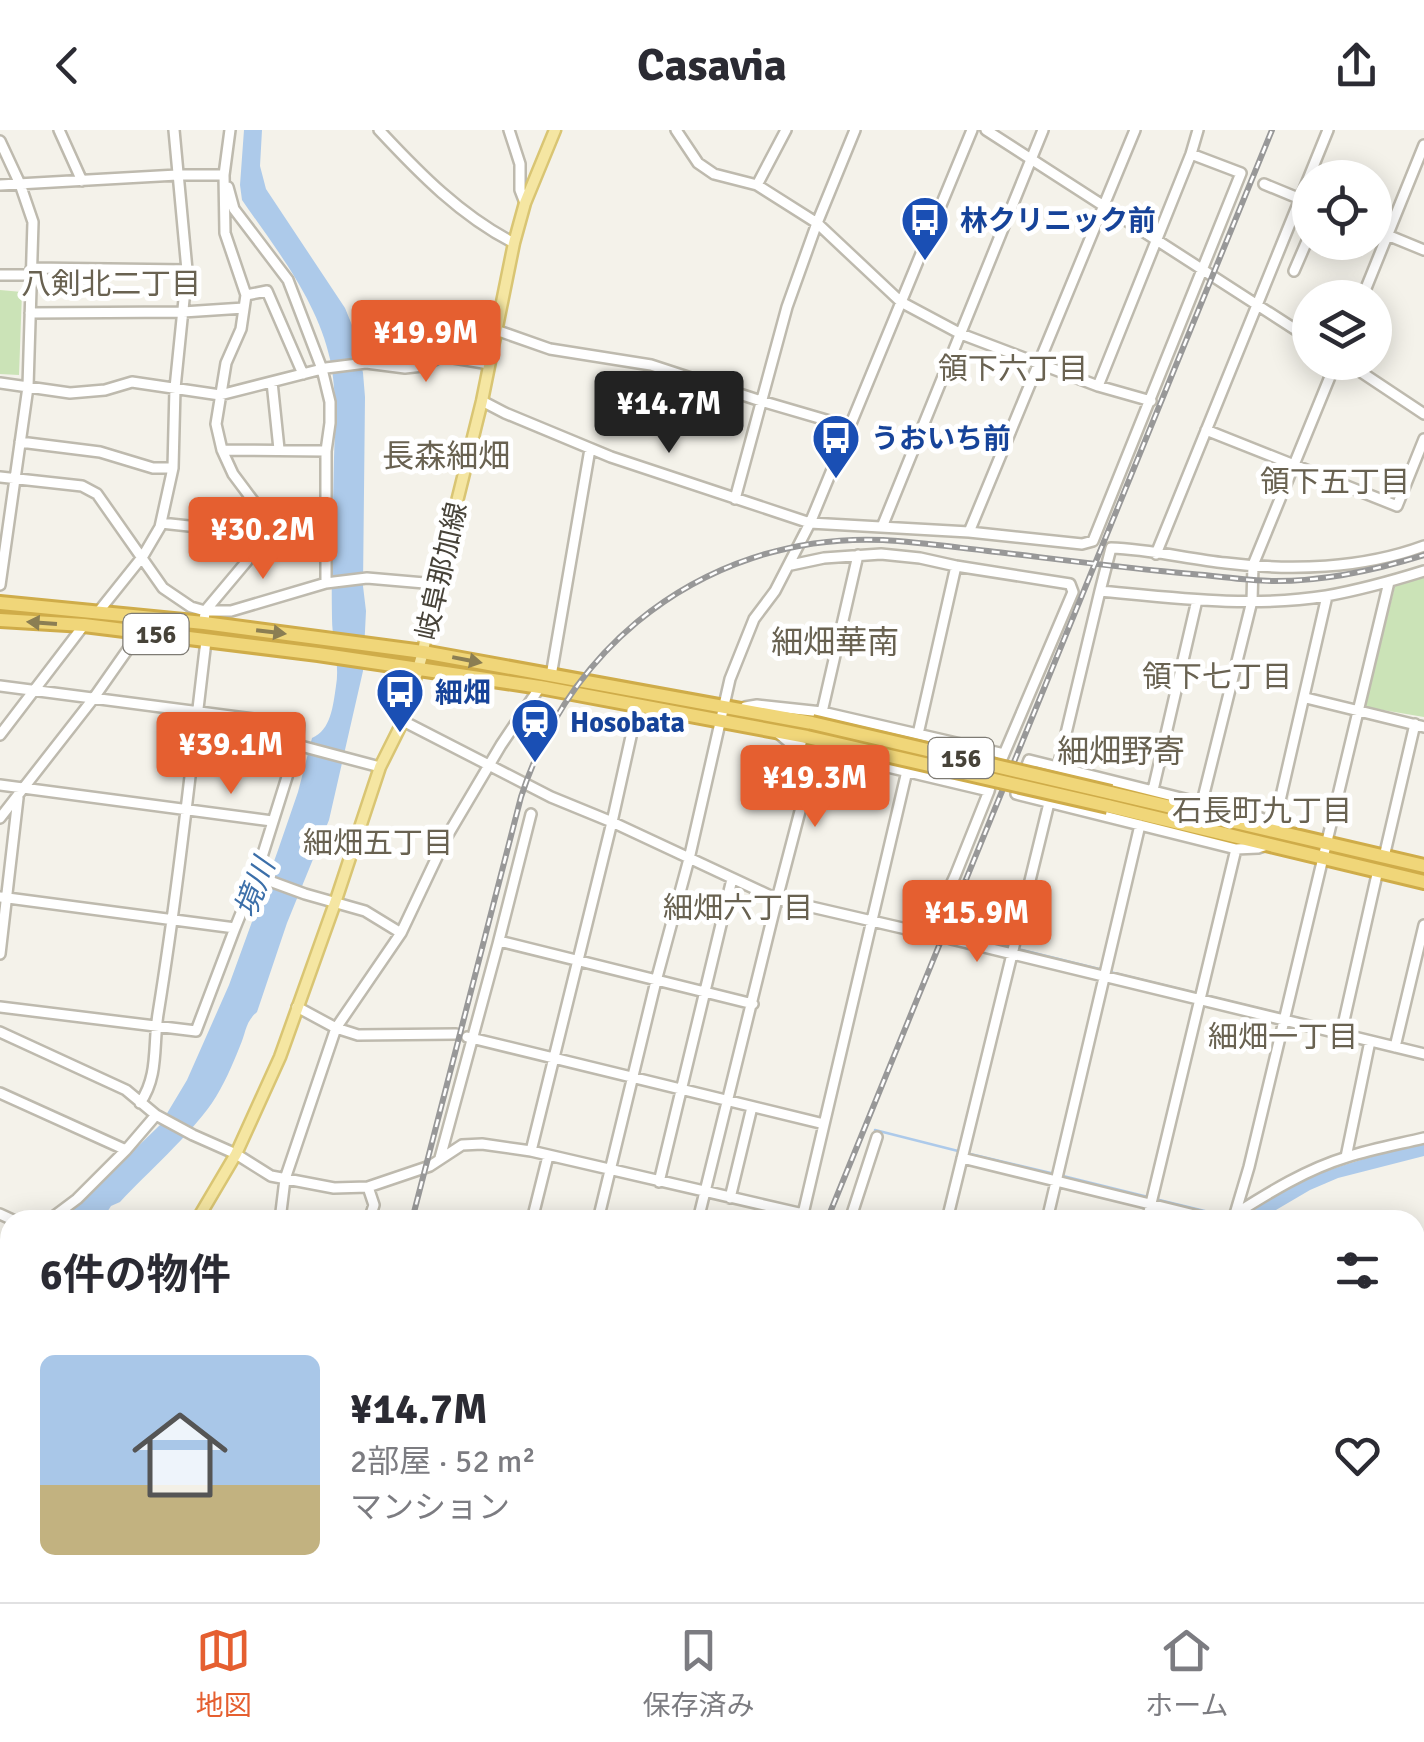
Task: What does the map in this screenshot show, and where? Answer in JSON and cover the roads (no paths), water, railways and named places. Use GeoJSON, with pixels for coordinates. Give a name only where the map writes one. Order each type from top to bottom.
{"type":"FeatureCollection","features":[{"type":"Feature","properties":{"kind":"highway","name":"156"},"geometry":{"type":"LineString","coordinates":[[0,603],[204,617],[730,707],[817,717],[1110,799],[1381,863],[1424,866]]}},
{"type":"Feature","properties":{"kind":"highway","name":"156"},"geometry":{"type":"LineString","coordinates":[[0,620],[84,625],[540,687],[1110,799]]}},
{"type":"Feature","properties":{"kind":"highway","name":"156"},"geometry":{"type":"LineString","coordinates":[[1381,863],[1424,882]]}},
{"type":"Feature","properties":{"kind":"main road","name":"岐阜那加線"},"geometry":{"type":"LineString","coordinates":[[203,1210],[236,1154],[280,1057],[380,767],[403,721],[482,400],[514,243],[525,202],[554,130]]}},
{"type":"Feature","properties":{"kind":"street"},"geometry":{"type":"LineString","coordinates":[[59,130],[82,180]]}},
{"type":"Feature","properties":{"kind":"street"},"geometry":{"type":"LineString","coordinates":[[99,612],[143,556],[161,523],[173,468],[175,388],[187,270],[174,130]]}},
{"type":"Feature","properties":{"kind":"street"},"geometry":{"type":"LineString","coordinates":[[204,617],[247,561],[254,533],[254,502],[233,474],[216,424],[226,362],[240,329],[246,295],[225,233],[224,175],[230,130]]}},
{"type":"Feature","properties":{"kind":"street"},"geometry":{"type":"LineString","coordinates":[[379,130],[471,218],[514,243]]}},
{"type":"Feature","properties":{"kind":"street"},"geometry":{"type":"LineString","coordinates":[[509,130],[520,164],[520,190],[525,202]]}},
{"type":"Feature","properties":{"kind":"street"},"geometry":{"type":"LineString","coordinates":[[676,130],[690,153],[714,174],[757,185],[817,223],[901,302],[960,334],[1098,386],[1151,401]]}},
{"type":"Feature","properties":{"kind":"street"},"geometry":{"type":"LineString","coordinates":[[757,185],[786,130]]}},
{"type":"Feature","properties":{"kind":"street"},"geometry":{"type":"LineString","coordinates":[[735,498],[787,306],[855,130]]}},
{"type":"Feature","properties":{"kind":"street"},"geometry":{"type":"LineString","coordinates":[[600,1210],[720,722],[730,707],[742,644],[790,565],[810,523],[972,130]]}},
{"type":"Feature","properties":{"kind":"street"},"geometry":{"type":"LineString","coordinates":[[986,130],[1292,327]]}},
{"type":"Feature","properties":{"kind":"street"},"geometry":{"type":"LineString","coordinates":[[882,527],[1043,130]]}},
{"type":"Feature","properties":{"kind":"street"},"geometry":{"type":"LineString","coordinates":[[969,532],[1135,130]]}},
{"type":"Feature","properties":{"kind":"street"},"geometry":{"type":"LineString","coordinates":[[1098,386],[1198,130]]}},
{"type":"Feature","properties":{"kind":"street"},"geometry":{"type":"LineString","coordinates":[[1319,160],[1328,130]]}},
{"type":"Feature","properties":{"kind":"street"},"geometry":{"type":"LineString","coordinates":[[0,140],[33,222],[28,387],[0,584]]}},
{"type":"Feature","properties":{"kind":"street"},"geometry":{"type":"LineString","coordinates":[[1392,225],[1424,145]]}},
{"type":"Feature","properties":{"kind":"street"},"geometry":{"type":"LineString","coordinates":[[482,400],[590,449],[810,523],[969,532],[1082,544],[1092,541],[1240,173],[1191,154]]}},
{"type":"Feature","properties":{"kind":"street"},"geometry":{"type":"LineString","coordinates":[[0,185],[224,175]]}},
{"type":"Feature","properties":{"kind":"street"},"geometry":{"type":"LineString","coordinates":[[224,175],[234,209],[288,280],[324,369],[330,402],[326,582]]}},
{"type":"Feature","properties":{"kind":"street"},"geometry":{"type":"LineString","coordinates":[[1264,184],[1292,195]]}},
{"type":"Feature","properties":{"kind":"street"},"geometry":{"type":"LineString","coordinates":[[1156,554],[1257,304],[1292,230]]}},
{"type":"Feature","properties":{"kind":"street"},"geometry":{"type":"LineString","coordinates":[[1392,237],[1424,250]]}},
{"type":"Feature","properties":{"kind":"street"},"geometry":{"type":"LineString","coordinates":[[1294,270],[1298,260]]}},
{"type":"Feature","properties":{"kind":"street"},"geometry":{"type":"LineString","coordinates":[[0,275],[187,270]]}},
{"type":"Feature","properties":{"kind":"street"},"geometry":{"type":"LineString","coordinates":[[246,295],[267,291],[303,374]]}},
{"type":"Feature","properties":{"kind":"street"},"geometry":{"type":"LineString","coordinates":[[30,313],[244,308]]}},
{"type":"Feature","properties":{"kind":"street"},"geometry":{"type":"LineString","coordinates":[[496,330],[550,349],[651,365],[850,427]]}},
{"type":"Feature","properties":{"kind":"street"},"geometry":{"type":"LineString","coordinates":[[0,384],[70,393],[105,390],[132,382],[220,395],[324,369],[366,363],[405,368],[423,366],[442,356],[490,364]]}},
{"type":"Feature","properties":{"kind":"street"},"geometry":{"type":"LineString","coordinates":[[1202,802],[1252,602],[1254,566],[1328,380]]}},
{"type":"Feature","properties":{"kind":"street"},"geometry":{"type":"LineString","coordinates":[[1373,380],[1424,414]]}},
{"type":"Feature","properties":{"kind":"street"},"geometry":{"type":"LineString","coordinates":[[272,382],[280,449]]}},
{"type":"Feature","properties":{"kind":"street"},"geometry":{"type":"LineString","coordinates":[[1206,430],[1397,506],[1424,439]]}},
{"type":"Feature","properties":{"kind":"street"},"geometry":{"type":"LineString","coordinates":[[20,442],[100,452],[153,468],[173,468]]}},
{"type":"Feature","properties":{"kind":"street"},"geometry":{"type":"LineString","coordinates":[[550,676],[590,449]]}},
{"type":"Feature","properties":{"kind":"street"},"geometry":{"type":"LineString","coordinates":[[222,450],[326,451]]}},
{"type":"Feature","properties":{"kind":"street"},"geometry":{"type":"LineString","coordinates":[[0,477],[82,486],[96,494],[164,588],[204,617]]}},
{"type":"Feature","properties":{"kind":"street"},"geometry":{"type":"LineString","coordinates":[[161,523],[254,533]]}},
{"type":"Feature","properties":{"kind":"street"},"geometry":{"type":"LineString","coordinates":[[1058,767],[1111,548],[1292,567],[1332,565],[1424,546]]}},
{"type":"Feature","properties":{"kind":"street"},"geometry":{"type":"LineString","coordinates":[[403,721],[551,797],[777,899],[928,934],[1073,592],[1070,584],[881,554],[790,565]]}},
{"type":"Feature","properties":{"kind":"street"},"geometry":{"type":"LineString","coordinates":[[858,555],[817,717],[1004,754]]}},
{"type":"Feature","properties":{"kind":"street"},"geometry":{"type":"LineString","coordinates":[[918,734],[956,566]]}},
{"type":"Feature","properties":{"kind":"street"},"geometry":{"type":"LineString","coordinates":[[1100,591],[1252,602],[1327,596],[1424,571]]}},
{"type":"Feature","properties":{"kind":"street"},"geometry":{"type":"LineString","coordinates":[[204,617],[326,582],[367,578],[436,584]]}},
{"type":"Feature","properties":{"kind":"street"},"geometry":{"type":"LineString","coordinates":[[1233,1210],[1284,1020],[1389,582]]}},
{"type":"Feature","properties":{"kind":"street"},"geometry":{"type":"LineString","coordinates":[[1272,838],[1261,818],[1029,760],[1016,794],[1236,849],[1258,848],[1272,838],[1327,596]]}},
{"type":"Feature","properties":{"kind":"street"},"geometry":{"type":"LineString","coordinates":[[1153,790],[1196,600]]}},
{"type":"Feature","properties":{"kind":"street"},"geometry":{"type":"LineString","coordinates":[[0,735],[84,625]]}},
{"type":"Feature","properties":{"kind":"street"},"geometry":{"type":"LineString","coordinates":[[0,818],[140,632]]}},
{"type":"Feature","properties":{"kind":"street"},"geometry":{"type":"LineString","coordinates":[[140,1103],[153,1078],[156,1025],[173,920],[206,641]]}},
{"type":"Feature","properties":{"kind":"street"},"geometry":{"type":"LineString","coordinates":[[0,686],[299,725],[298,744],[256,876],[196,1031],[0,1007]]}},
{"type":"Feature","properties":{"kind":"street"},"geometry":{"type":"LineString","coordinates":[[281,1210],[285,1178],[336,1028],[401,933],[436,858],[488,766],[540,687]]}},
{"type":"Feature","properties":{"kind":"street"},"geometry":{"type":"LineString","coordinates":[[1306,698],[1420,726],[1381,863],[1340,1034]]}},
{"type":"Feature","properties":{"kind":"street"},"geometry":{"type":"LineString","coordinates":[[531,1151],[638,704]]}},
{"type":"Feature","properties":{"kind":"street"},"geometry":{"type":"LineString","coordinates":[[777,732],[790,743],[989,791]]}},
{"type":"Feature","properties":{"kind":"street"},"geometry":{"type":"LineString","coordinates":[[298,744],[380,767]]}},
{"type":"Feature","properties":{"kind":"street"},"geometry":{"type":"LineString","coordinates":[[700,1210],[816,750]]}},
{"type":"Feature","properties":{"kind":"street"},"geometry":{"type":"LineString","coordinates":[[806,1210],[907,771]]}},
{"type":"Feature","properties":{"kind":"street"},"geometry":{"type":"LineString","coordinates":[[0,785],[21,792],[272,821]]}},
{"type":"Feature","properties":{"kind":"street"},"geometry":{"type":"LineString","coordinates":[[0,954],[4,898],[21,792]]}},
{"type":"Feature","properties":{"kind":"street"},"geometry":{"type":"LineString","coordinates":[[949,1210],[1049,803]]}},
{"type":"Feature","properties":{"kind":"street"},"geometry":{"type":"LineString","coordinates":[[440,1160],[530,814]]}},
{"type":"Feature","properties":{"kind":"street"},"geometry":{"type":"LineString","coordinates":[[1050,1210],[1140,826]]}},
{"type":"Feature","properties":{"kind":"street"},"geometry":{"type":"LineString","coordinates":[[1149,1210],[1236,849]]}},
{"type":"Feature","properties":{"kind":"street"},"geometry":{"type":"LineString","coordinates":[[256,876],[365,911],[401,933]]}},
{"type":"Feature","properties":{"kind":"street"},"geometry":{"type":"LineString","coordinates":[[659,1182],[732,879]]}},
{"type":"Feature","properties":{"kind":"street"},"geometry":{"type":"LineString","coordinates":[[4,898],[234,928]]}},
{"type":"Feature","properties":{"kind":"street"},"geometry":{"type":"LineString","coordinates":[[1395,1046],[1424,925]]}},
{"type":"Feature","properties":{"kind":"street"},"geometry":{"type":"LineString","coordinates":[[950,939],[1424,1054]]}},
{"type":"Feature","properties":{"kind":"street"},"geometry":{"type":"LineString","coordinates":[[499,941],[753,1004]]}},
{"type":"Feature","properties":{"kind":"street"},"geometry":{"type":"LineString","coordinates":[[298,1007],[358,1035],[456,1034]]}},
{"type":"Feature","properties":{"kind":"street"},"geometry":{"type":"LineString","coordinates":[[0,1032],[126,1090],[158,1116],[236,1154],[271,1176],[334,1188],[368,1187],[440,1160],[462,1145],[482,1144],[531,1151],[777,1210]]}},
{"type":"Feature","properties":{"kind":"street"},"geometry":{"type":"LineString","coordinates":[[470,1038],[824,1124]]}},
{"type":"Feature","properties":{"kind":"street"},"geometry":{"type":"LineString","coordinates":[[1346,1157],[1370,1041]]}},
{"type":"Feature","properties":{"kind":"street"},"geometry":{"type":"LineString","coordinates":[[0,1094],[126,1150]]}},
{"type":"Feature","properties":{"kind":"street"},"geometry":{"type":"LineString","coordinates":[[730,1198],[752,1107]]}},
{"type":"Feature","properties":{"kind":"street"},"geometry":{"type":"LineString","coordinates":[[62,1210],[158,1116]]}},
{"type":"Feature","properties":{"kind":"street"},"geometry":{"type":"LineString","coordinates":[[852,1210],[877,1136]]}},
{"type":"Feature","properties":{"kind":"street"},"geometry":{"type":"LineString","coordinates":[[1243,1210],[1298,1177],[1346,1157],[1424,1138]]}},
{"type":"Feature","properties":{"kind":"street"},"geometry":{"type":"LineString","coordinates":[[534,1210],[548,1156]]}},
{"type":"Feature","properties":{"kind":"street"},"geometry":{"type":"LineString","coordinates":[[962,1158],[1177,1210]]}},
{"type":"Feature","properties":{"kind":"street"},"geometry":{"type":"LineString","coordinates":[[368,1187],[373,1210]]}},
{"type":"Feature","properties":{"kind":"water"},"geometry":{"type":"Polygon","coordinates":[[[244,130],[262,130],[260,166],[266,189],[345,308],[354,330],[365,397],[363,671],[329,820],[287,923],[257,1012],[220,1089],[192,1128],[120,1202],[108,1210],[72,1210],[160,1125],[187,1080],[229,985],[298,792],[312,738],[327,723],[334,701],[335,396],[330,359],[316,316],[242,200],[244,130]]]}},
{"type":"Feature","properties":{"kind":"water"},"geometry":{"type":"Polygon","coordinates":[[[1424,1143],[1424,1156],[1338,1178],[1276,1210],[1252,1210],[1304,1180],[1424,1143]]]}},
{"type":"Feature","properties":{"kind":"waterway"},"geometry":{"type":"LineString","coordinates":[[958,934],[1010,947]]}},
{"type":"Feature","properties":{"kind":"waterway"},"geometry":{"type":"LineString","coordinates":[[1018,949],[1103,970]]}},
{"type":"Feature","properties":{"kind":"waterway"},"geometry":{"type":"LineString","coordinates":[[1110,972],[1282,1014]]}},
{"type":"Feature","properties":{"kind":"waterway"},"geometry":{"type":"LineString","coordinates":[[1290,1016],[1391,1041]]}},
{"type":"Feature","properties":{"kind":"waterway"},"geometry":{"type":"LineString","coordinates":[[875,1130],[958,1151]]}},
{"type":"Feature","properties":{"kind":"waterway"},"geometry":{"type":"LineString","coordinates":[[966,1153],[1055,1174]]}},
{"type":"Feature","properties":{"kind":"waterway"},"geometry":{"type":"LineString","coordinates":[[1063,1176],[1148,1197]]}},
{"type":"Feature","properties":{"kind":"waterway"},"geometry":{"type":"LineString","coordinates":[[1155,1199],[1200,1210]]}},
{"type":"Feature","properties":{"kind":"railway"},"geometry":{"type":"LineString","coordinates":[[831,1210],[1272,130]]}},
{"type":"Feature","properties":{"kind":"railway"},"geometry":{"type":"LineString","coordinates":[[415,1210],[530,772],[553,724],[582,680],[617,640],[664,602],[721,570],[752,558],[816,543],[849,540],[909,542],[1265,581],[1331,577],[1424,555]]}},
{"type":"Feature","properties":{"kind":"place","name":"林クリニック前"},"geometry":{"type":"Point","coordinates":[925,262]}},
{"type":"Feature","properties":{"kind":"place","name":"うおいち前"},"geometry":{"type":"Point","coordinates":[836,480]}},
{"type":"Feature","properties":{"kind":"place","name":"細畑"},"geometry":{"type":"Point","coordinates":[400,734]}},
{"type":"Feature","properties":{"kind":"place","name":"Hosobata"},"geometry":{"type":"Point","coordinates":[535,764]}},
{"type":"Feature","properties":{"kind":"district","name":"八剣北二丁目"},"geometry":{"type":"Point","coordinates":[111,284]}},
{"type":"Feature","properties":{"kind":"district","name":"領下六丁目"},"geometry":{"type":"Point","coordinates":[1013,369]}},
{"type":"Feature","properties":{"kind":"district","name":"長森細畑"},"geometry":{"type":"Point","coordinates":[446,456]}},
{"type":"Feature","properties":{"kind":"district","name":"領下五丁目"},"geometry":{"type":"Point","coordinates":[1335,482]}},
{"type":"Feature","properties":{"kind":"district","name":"細畑華南"},"geometry":{"type":"Point","coordinates":[835,642]}},
{"type":"Feature","properties":{"kind":"district","name":"領下七丁目"},"geometry":{"type":"Point","coordinates":[1217,677]}},
{"type":"Feature","properties":{"kind":"district","name":"細畑野寄"},"geometry":{"type":"Point","coordinates":[1121,751]}},
{"type":"Feature","properties":{"kind":"district","name":"石長町九丁目"},"geometry":{"type":"Point","coordinates":[1262,811]}},
{"type":"Feature","properties":{"kind":"district","name":"細畑五丁目"},"geometry":{"type":"Point","coordinates":[378,843]}},
{"type":"Feature","properties":{"kind":"district","name":"細畑六丁目"},"geometry":{"type":"Point","coordinates":[738,908]}},
{"type":"Feature","properties":{"kind":"district","name":"細畑一丁目"},"geometry":{"type":"Point","coordinates":[1283,1037]}},
{"type":"Feature","properties":{"kind":"water label","name":"境川"},"geometry":{"type":"Point","coordinates":[255,888]}}]}
